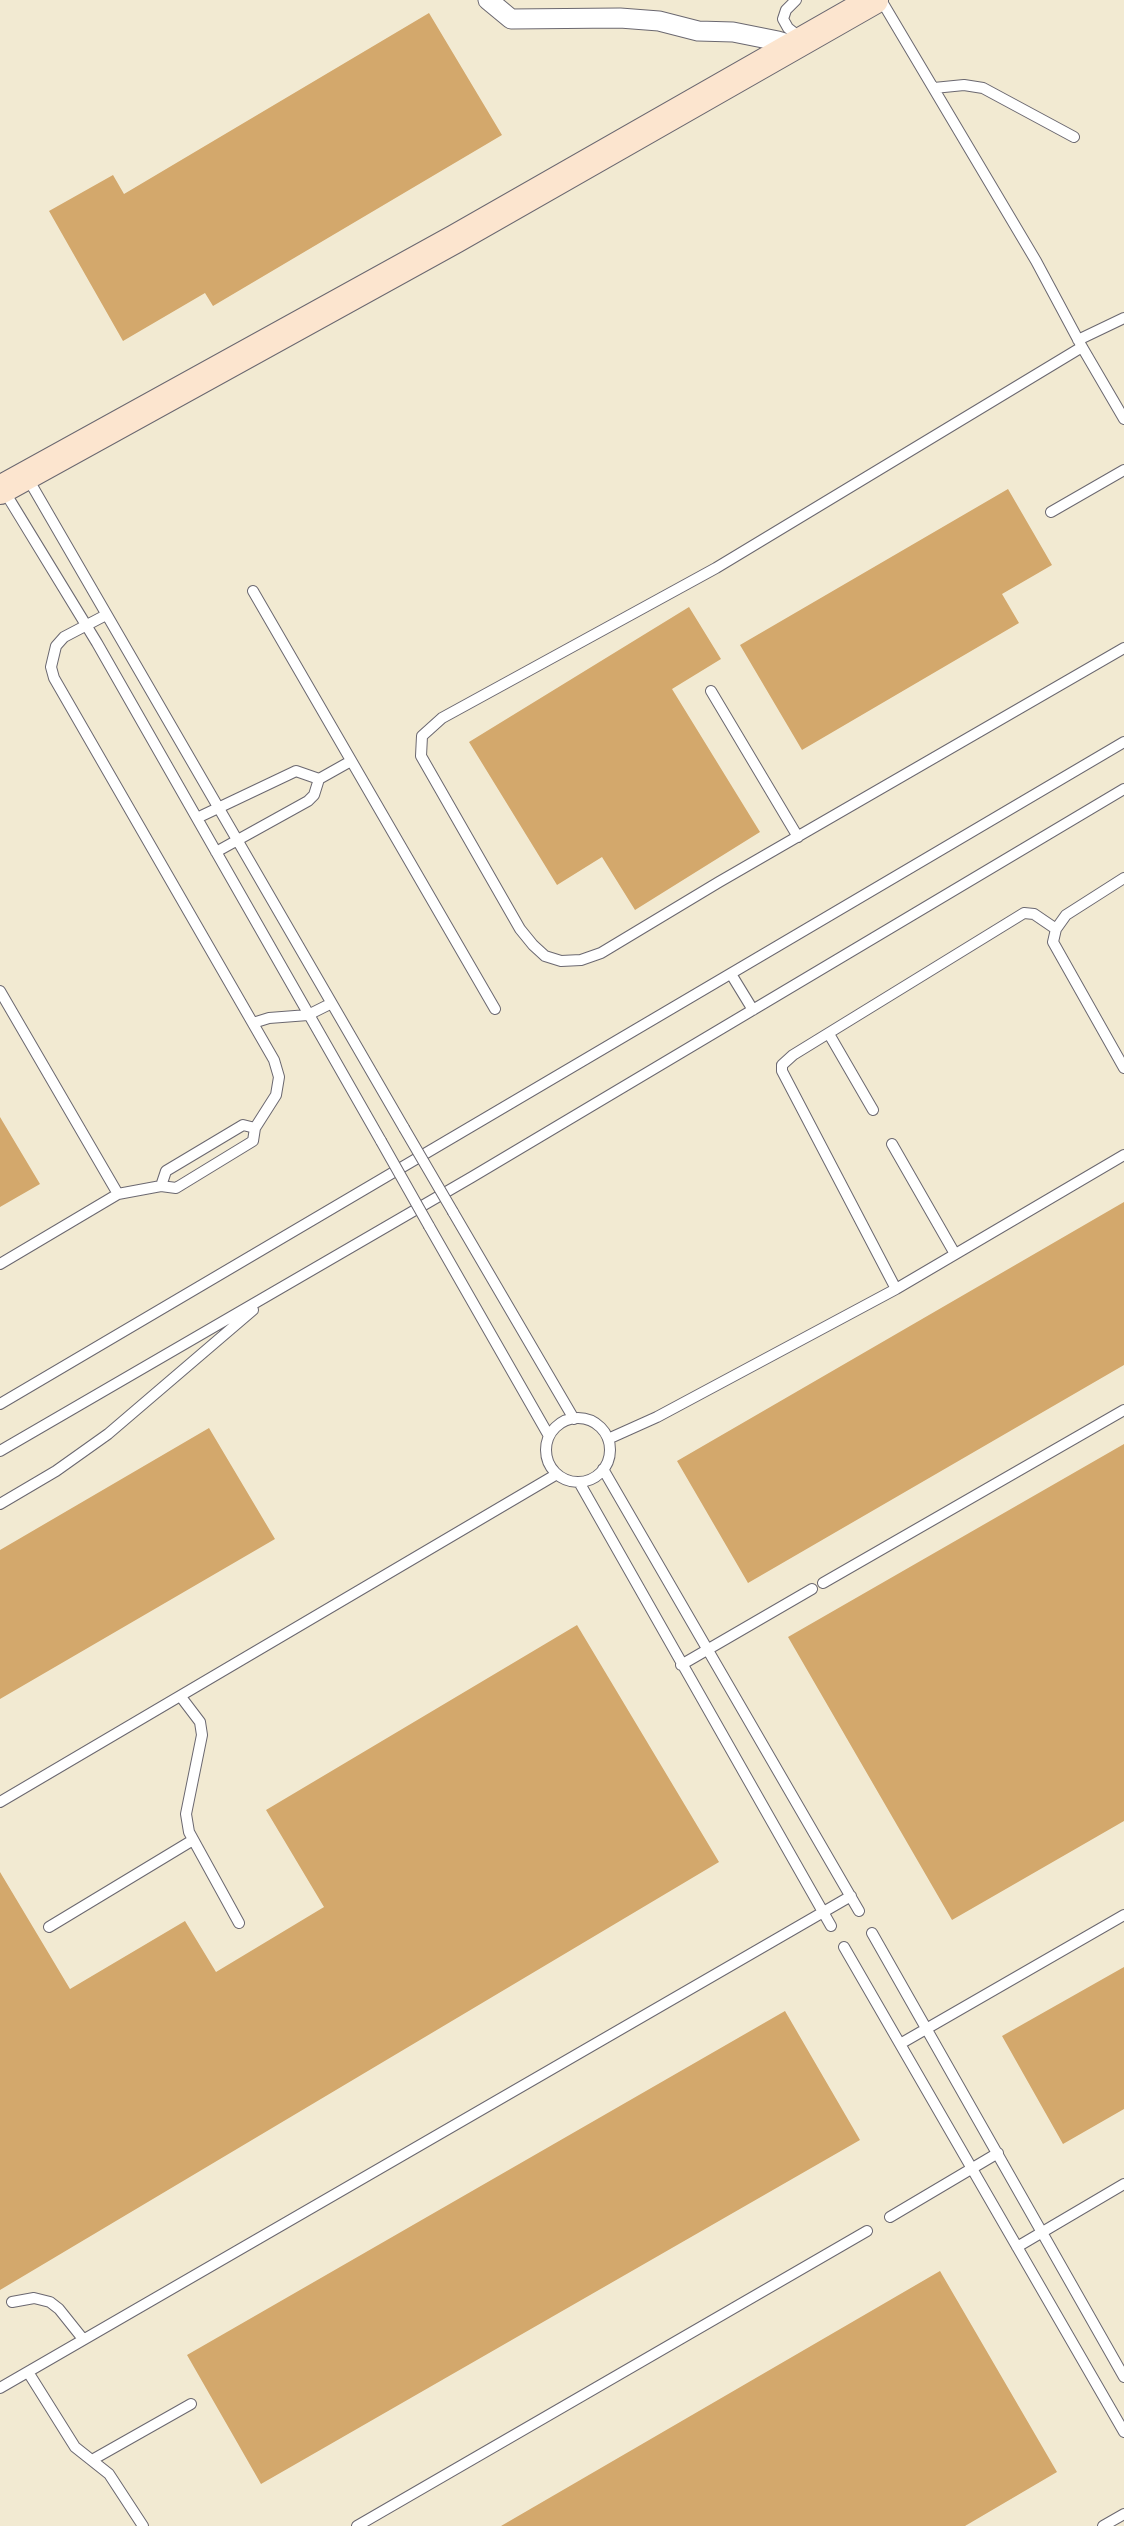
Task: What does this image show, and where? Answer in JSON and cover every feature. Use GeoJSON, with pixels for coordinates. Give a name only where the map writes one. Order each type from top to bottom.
{"type":"FeatureCollection","features":[{"type":"Feature","properties":{"kind":"street"},"geometry":{"type":"LineString","coordinates":[[488,0],[511,19],[620,18],[659,21],[698,31],[732,32],[799,43]]}},
{"type":"Feature","properties":{"kind":"street"},"geometry":{"type":"LineString","coordinates":[[1,489],[447,244],[874,0]]}},
{"type":"Feature","properties":{"kind":"lane"},"geometry":{"type":"LineString","coordinates":[[796,0],[786,10],[783,19],[799,43]]}},
{"type":"Feature","properties":{"kind":"lane"},"geometry":{"type":"LineString","coordinates":[[882,0],[1036,261],[1080,344],[1124,420]]}},
{"type":"Feature","properties":{"kind":"lane"},"geometry":{"type":"LineString","coordinates":[[934,88],[964,85],[983,88],[1074,137]]}},
{"type":"Feature","properties":{"kind":"lane"},"geometry":{"type":"LineString","coordinates":[[1124,318],[716,568],[442,718],[422,736],[421,756],[520,929],[545,956],[561,961],[581,960],[601,953],[1124,648]]}},
{"type":"Feature","properties":{"kind":"lane"},"geometry":{"type":"LineString","coordinates":[[1051,512],[1124,470]]}},
{"type":"Feature","properties":{"kind":"lane"},"geometry":{"type":"LineString","coordinates":[[26,476],[330,1004],[574,1419]]}},
{"type":"Feature","properties":{"kind":"lane"},"geometry":{"type":"LineString","coordinates":[[1,489],[86,625],[549,1436]]}},
{"type":"Feature","properties":{"kind":"lane"},"geometry":{"type":"LineString","coordinates":[[253,591],[495,1010]]}},
{"type":"Feature","properties":{"kind":"lane"},"geometry":{"type":"LineString","coordinates":[[0,1264],[126,1190],[161,1186],[176,1188],[253,1141],[255,1128],[276,1095],[279,1077],[274,1060],[54,678],[51,667],[56,646],[64,637],[106,615]]}},
{"type":"Feature","properties":{"kind":"lane"},"geometry":{"type":"LineString","coordinates":[[711,691],[798,838]]}},
{"type":"Feature","properties":{"kind":"lane"},"geometry":{"type":"LineString","coordinates":[[0,1404],[1124,742]]}},
{"type":"Feature","properties":{"kind":"lane"},"geometry":{"type":"LineString","coordinates":[[216,852],[308,800],[314,795],[318,779],[351,761]]}},
{"type":"Feature","properties":{"kind":"lane"},"geometry":{"type":"LineString","coordinates":[[197,818],[296,771],[318,779]]}},
{"type":"Feature","properties":{"kind":"lane"},"geometry":{"type":"LineString","coordinates":[[0,1451],[266,1297],[1124,789]]}},
{"type":"Feature","properties":{"kind":"lane"},"geometry":{"type":"LineString","coordinates":[[1124,878],[1066,915],[1056,929],[1053,942],[1124,1068]]}},
{"type":"Feature","properties":{"kind":"lane"},"geometry":{"type":"LineString","coordinates":[[896,1288],[782,1072],[782,1065],[784,1061],[1024,913],[1034,914],[1056,929]]}},
{"type":"Feature","properties":{"kind":"lane"},"geometry":{"type":"LineString","coordinates":[[731,974],[753,1010]]}},
{"type":"Feature","properties":{"kind":"lane"},"geometry":{"type":"LineString","coordinates":[[0,991],[118,1194]]}},
{"type":"Feature","properties":{"kind":"lane"},"geometry":{"type":"LineString","coordinates":[[252,1023],[268,1018],[308,1015],[330,1004]]}},
{"type":"Feature","properties":{"kind":"lane"},"geometry":{"type":"LineString","coordinates":[[829,1034],[872,1110]]}},
{"type":"Feature","properties":{"kind":"lane"},"geometry":{"type":"LineString","coordinates":[[161,1186],[166,1171],[243,1125],[255,1128]]}},
{"type":"Feature","properties":{"kind":"lane"},"geometry":{"type":"LineString","coordinates":[[892,1144],[955,1254]]}},
{"type":"Feature","properties":{"kind":"lane"},"geometry":{"type":"LineString","coordinates":[[608,1439],[657,1417],[896,1288],[1124,1156]]}},
{"type":"Feature","properties":{"kind":"lane"},"geometry":{"type":"LineString","coordinates":[[0,1504],[63,1466],[108,1434],[266,1297]]}},
{"type":"Feature","properties":{"kind":"lane"},"geometry":{"type":"LineString","coordinates":[[823,1583],[1124,1410]]}},
{"type":"Feature","properties":{"kind":"lane"},"geometry":{"type":"LineString","coordinates":[[574,1419],[594,1423],[608,1439],[608,1460],[604,1470],[596,1477],[579,1482],[566,1480],[557,1474],[546,1457],[549,1436],[555,1428],[574,1419]]}},
{"type":"Feature","properties":{"kind":"lane"},"geometry":{"type":"LineString","coordinates":[[604,1470],[859,1911]]}},
{"type":"Feature","properties":{"kind":"lane"},"geometry":{"type":"LineString","coordinates":[[0,1802],[557,1474]]}},
{"type":"Feature","properties":{"kind":"lane"},"geometry":{"type":"LineString","coordinates":[[579,1482],[681,1665],[831,1926]]}},
{"type":"Feature","properties":{"kind":"lane"},"geometry":{"type":"LineString","coordinates":[[681,1665],[812,1589]]}},
{"type":"Feature","properties":{"kind":"lane"},"geometry":{"type":"LineString","coordinates":[[181,1697],[200,1722],[202,1735],[186,1814],[193,1840],[239,1923]]}},
{"type":"Feature","properties":{"kind":"lane"},"geometry":{"type":"LineString","coordinates":[[49,1927],[193,1840]]}},
{"type":"Feature","properties":{"kind":"lane"},"geometry":{"type":"LineString","coordinates":[[0,2388],[851,1896]]}},
{"type":"Feature","properties":{"kind":"lane"},"geometry":{"type":"LineString","coordinates":[[900,2044],[1124,1915]]}},
{"type":"Feature","properties":{"kind":"lane"},"geometry":{"type":"LineString","coordinates":[[872,1933],[1124,2377]]}},
{"type":"Feature","properties":{"kind":"lane"},"geometry":{"type":"LineString","coordinates":[[844,1947],[1124,2432]]}},
{"type":"Feature","properties":{"kind":"lane"},"geometry":{"type":"LineString","coordinates":[[890,2217],[998,2153]]}},
{"type":"Feature","properties":{"kind":"lane"},"geometry":{"type":"LineString","coordinates":[[1017,2247],[1124,2184]]}},
{"type":"Feature","properties":{"kind":"lane"},"geometry":{"type":"LineString","coordinates":[[357,2526],[867,2231]]}},
{"type":"Feature","properties":{"kind":"lane"},"geometry":{"type":"LineString","coordinates":[[12,2302],[34,2298],[50,2302],[60,2310],[84,2339]]}},
{"type":"Feature","properties":{"kind":"lane"},"geometry":{"type":"LineString","coordinates":[[28,2372],[75,2446],[109,2474],[143,2526]]}},
{"type":"Feature","properties":{"kind":"lane"},"geometry":{"type":"LineString","coordinates":[[92,2460],[191,2404]]}},
{"type":"Feature","properties":{"kind":"lane"},"geometry":{"type":"LineString","coordinates":[[1103,2526],[1124,2514]]}},
{"type":"Feature","properties":{"kind":"building"},"geometry":{"type":"Polygon","coordinates":[[[429,13],[502,135],[213,306],[205,293],[123,341],[49,211],[113,175],[124,194],[429,13]]]}},
{"type":"Feature","properties":{"kind":"building"},"geometry":{"type":"Polygon","coordinates":[[[1008,489],[1052,565],[1002,594],[1019,623],[802,750],[740,645],[1008,489]]]}},
{"type":"Feature","properties":{"kind":"building"},"geometry":{"type":"Polygon","coordinates":[[[689,607],[721,659],[672,689],[760,832],[635,910],[602,857],[557,885],[469,742],[689,607]]]}},
{"type":"Feature","properties":{"kind":"building"},"geometry":{"type":"Polygon","coordinates":[[[0,1117],[40,1184],[0,1207],[0,1117]]]}},
{"type":"Feature","properties":{"kind":"building"},"geometry":{"type":"Polygon","coordinates":[[[1124,1202],[1124,1365],[748,1583],[677,1461],[1124,1202]]]}},
{"type":"Feature","properties":{"kind":"building"},"geometry":{"type":"Polygon","coordinates":[[[209,1428],[275,1539],[0,1699],[0,1550],[209,1428]]]}},
{"type":"Feature","properties":{"kind":"building"},"geometry":{"type":"Polygon","coordinates":[[[1124,1444],[1124,1821],[952,1920],[788,1637],[1124,1444]]]}},
{"type":"Feature","properties":{"kind":"building"},"geometry":{"type":"Polygon","coordinates":[[[577,1625],[719,1862],[0,2290],[0,1872],[70,1989],[185,1921],[216,1972],[324,1907],[266,1810],[577,1625]]]}},
{"type":"Feature","properties":{"kind":"building"},"geometry":{"type":"Polygon","coordinates":[[[1124,1967],[1124,2109],[1063,2144],[1002,2036],[1124,1967]]]}},
{"type":"Feature","properties":{"kind":"building"},"geometry":{"type":"Polygon","coordinates":[[[785,2011],[860,2140],[261,2484],[187,2355],[785,2011]]]}},
{"type":"Feature","properties":{"kind":"building"},"geometry":{"type":"Polygon","coordinates":[[[940,2271],[1057,2472],[965,2526],[501,2526],[940,2271]]]}}]}
